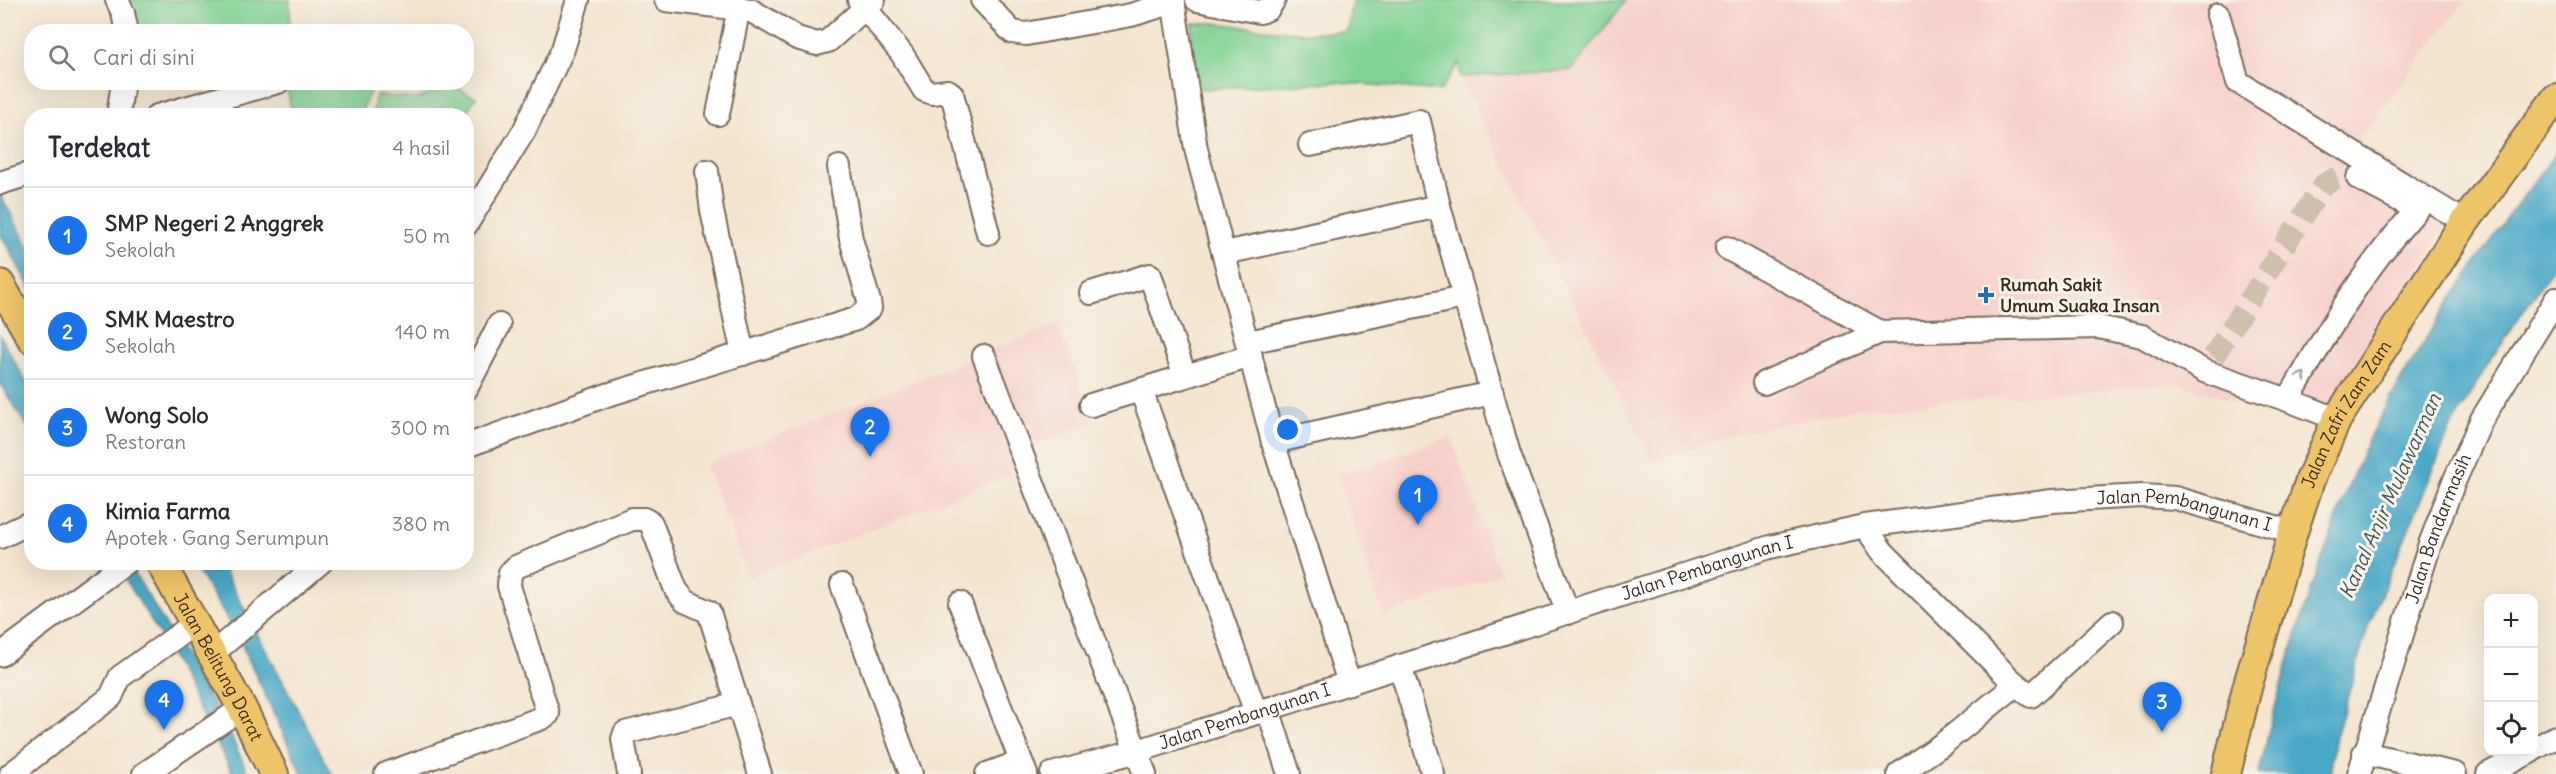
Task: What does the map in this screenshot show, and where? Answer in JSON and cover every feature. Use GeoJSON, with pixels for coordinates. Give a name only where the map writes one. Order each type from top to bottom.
{"type":"FeatureCollection","features":[{"type":"Feature","properties":{"kind":"main road","name":"Jalan Zafri Zam Zam"},"geometry":{"type":"LineString","coordinates":[[2226,774],[2247,688],[2293,532],[2310,480],[2337,419],[2465,222],[2556,98]]}},
{"type":"Feature","properties":{"kind":"main road"},"geometry":{"type":"LineString","coordinates":[[0,284],[24,325]]}},
{"type":"Feature","properties":{"kind":"main road","name":"Jalan Belitung Darat"},"geometry":{"type":"LineString","coordinates":[[162,570],[178,635],[212,654],[226,718],[274,774]]}},
{"type":"Feature","properties":{"kind":"street"},"geometry":{"type":"LineString","coordinates":[[117,0],[125,24]]}},
{"type":"Feature","properties":{"kind":"street"},"geometry":{"type":"LineString","coordinates":[[474,212],[524,131],[563,50],[578,0]]}},
{"type":"Feature","properties":{"kind":"street"},"geometry":{"type":"LineString","coordinates":[[666,0],[750,10],[806,43],[817,44],[828,41],[866,2],[924,90],[932,93],[952,94],[988,232]]}},
{"type":"Feature","properties":{"kind":"street"},"geometry":{"type":"LineString","coordinates":[[982,0],[1012,32],[1026,34],[1131,15],[1174,1],[1197,149],[1273,442],[1349,683]]}},
{"type":"Feature","properties":{"kind":"street"},"geometry":{"type":"LineString","coordinates":[[1197,0],[1260,12],[1268,9],[1274,0]]}},
{"type":"Feature","properties":{"kind":"street"},"geometry":{"type":"LineString","coordinates":[[718,114],[739,7]]}},
{"type":"Feature","properties":{"kind":"street"},"geometry":{"type":"LineString","coordinates":[[2218,15],[2238,82],[2422,205]]}},
{"type":"Feature","properties":{"kind":"street"},"geometry":{"type":"LineString","coordinates":[[119,108],[122,90]]}},
{"type":"Feature","properties":{"kind":"street"},"geometry":{"type":"LineString","coordinates":[[185,108],[250,90]]}},
{"type":"Feature","properties":{"kind":"street"},"geometry":{"type":"LineString","coordinates":[[1310,145],[1419,121],[1439,206],[1509,454],[1568,613]]}},
{"type":"Feature","properties":{"kind":"street"},"geometry":{"type":"LineString","coordinates":[[474,443],[607,395],[856,319],[870,308],[851,239],[839,167]]}},
{"type":"Feature","properties":{"kind":"street"},"geometry":{"type":"LineString","coordinates":[[707,171],[712,211],[743,354]]}},
{"type":"Feature","properties":{"kind":"street"},"geometry":{"type":"LineString","coordinates":[[2,182],[24,175]]}},
{"type":"Feature","properties":{"kind":"street"},"geometry":{"type":"LineString","coordinates":[[2358,178],[2465,222]]}},
{"type":"Feature","properties":{"kind":"street"},"geometry":{"type":"LineString","coordinates":[[2288,400],[2346,299],[2385,244],[2422,205]]}},
{"type":"Feature","properties":{"kind":"street"},"geometry":{"type":"LineString","coordinates":[[1225,253],[1439,206]]}},
{"type":"Feature","properties":{"kind":"street"},"geometry":{"type":"LineString","coordinates":[[1727,248],[1880,333]]}},
{"type":"Feature","properties":{"kind":"street"},"geometry":{"type":"LineString","coordinates":[[1091,293],[1150,275],[1185,376]]}},
{"type":"Feature","properties":{"kind":"street"},"geometry":{"type":"LineString","coordinates":[[1091,405],[1185,376],[1250,349],[1464,297]]}},
{"type":"Feature","properties":{"kind":"street","name":"Jalan Bandarmasih"},"geometry":{"type":"LineString","coordinates":[[2362,764],[2429,547],[2453,484],[2482,419],[2556,299]]}},
{"type":"Feature","properties":{"kind":"street"},"geometry":{"type":"LineString","coordinates":[[474,373],[499,325]]}},
{"type":"Feature","properties":{"kind":"street"},"geometry":{"type":"LineString","coordinates":[[1764,383],[1880,333],[2112,328],[2142,336],[2337,419]]}},
{"type":"Feature","properties":{"kind":"street","name":"Jalan Pembangunan I"},"geometry":{"type":"LineString","coordinates":[[984,356],[1145,774]]}},
{"type":"Feature","properties":{"kind":"street"},"geometry":{"type":"LineString","coordinates":[[1141,390],[1262,711],[1289,774]]}},
{"type":"Feature","properties":{"kind":"street"},"geometry":{"type":"LineString","coordinates":[[1273,442],[1492,393]]}},
{"type":"Feature","properties":{"kind":"street","name":"Jalan Pembangunan I"},"geometry":{"type":"LineString","coordinates":[[1138,751],[1770,548],[1865,526],[2052,501],[2142,496],[2175,498],[2293,532]]}},
{"type":"Feature","properties":{"kind":"street"},"geometry":{"type":"LineString","coordinates":[[386,774],[542,718],[549,711],[509,586],[510,573],[516,567],[632,519],[645,519],[651,523],[676,590],[685,601],[709,612],[760,774]]}},
{"type":"Feature","properties":{"kind":"street"},"geometry":{"type":"LineString","coordinates":[[0,537],[24,526]]}},
{"type":"Feature","properties":{"kind":"street"},"geometry":{"type":"LineString","coordinates":[[1865,526],[1882,551],[2012,681],[2031,696],[2112,622]]}},
{"type":"Feature","properties":{"kind":"street"},"geometry":{"type":"LineString","coordinates":[[0,655],[116,570]]}},
{"type":"Feature","properties":{"kind":"street"},"geometry":{"type":"LineString","coordinates":[[212,654],[312,570]]}},
{"type":"Feature","properties":{"kind":"street"},"geometry":{"type":"LineString","coordinates":[[842,585],[910,774]]}},
{"type":"Feature","properties":{"kind":"street"},"geometry":{"type":"LineString","coordinates":[[960,603],[1023,768],[987,774]]}},
{"type":"Feature","properties":{"kind":"street"},"geometry":{"type":"LineString","coordinates":[[11,774],[111,697],[120,677],[178,635]]}},
{"type":"Feature","properties":{"kind":"street"},"geometry":{"type":"LineString","coordinates":[[1400,666],[1433,774]]}},
{"type":"Feature","properties":{"kind":"street"},"geometry":{"type":"LineString","coordinates":[[1913,770],[2007,692],[2012,681]]}},
{"type":"Feature","properties":{"kind":"street"},"geometry":{"type":"LineString","coordinates":[[629,774],[623,739],[625,733],[738,704]]}},
{"type":"Feature","properties":{"kind":"street"},"geometry":{"type":"LineString","coordinates":[[144,774],[226,718]]}},
{"type":"Feature","properties":{"kind":"street"},"geometry":{"type":"LineString","coordinates":[[2538,747],[2556,737]]}},
{"type":"Feature","properties":{"kind":"street"},"geometry":{"type":"LineString","coordinates":[[1052,774],[1138,751]]}},
{"type":"Feature","properties":{"kind":"street"},"geometry":{"type":"LineString","coordinates":[[2488,774],[2521,756]]}},
{"type":"Feature","properties":{"kind":"street"},"geometry":{"type":"LineString","coordinates":[[2362,764],[2456,774]]}},
{"type":"Feature","properties":{"kind":"shaded area","name":"Rumah Sakit Umum Suaka Insan"},"geometry":{"type":"Polygon","coordinates":[[[1626,0],[2466,0],[2357,142],[2459,205],[2319,426],[2178,384],[1856,409],[1733,435],[1653,461],[1460,77],[1572,70],[1626,0]]]}},
{"type":"Feature","properties":{"kind":"shaded area"},"geometry":{"type":"Polygon","coordinates":[[[1058,324],[1094,423],[1021,450],[1009,475],[749,578],[705,464],[1058,324]]]}},
{"type":"Feature","properties":{"kind":"shaded area"},"geometry":{"type":"Polygon","coordinates":[[[1451,437],[1500,574],[1383,616],[1338,475],[1451,437]]]}},
{"type":"Feature","properties":{"kind":"green space"},"geometry":{"type":"Polygon","coordinates":[[[108,0],[290,0],[290,24],[122,24],[108,0]]]}},
{"type":"Feature","properties":{"kind":"green space"},"geometry":{"type":"Polygon","coordinates":[[[1352,0],[1626,0],[1572,70],[1460,77],[1459,63],[1440,91],[1338,82],[1201,89],[1191,58],[1192,23],[1213,23],[1303,33],[1347,31],[1352,0]]]}},
{"type":"Feature","properties":{"kind":"green space"},"geometry":{"type":"Polygon","coordinates":[[[287,90],[370,91],[363,108],[291,108],[287,90]]]}},
{"type":"Feature","properties":{"kind":"green space"},"geometry":{"type":"Polygon","coordinates":[[[438,90],[461,90],[476,97],[469,108],[373,108],[376,95],[417,99],[438,90]]]}},
{"type":"Feature","properties":{"kind":"water","name":"Kanal Anjir Mulawarman"},"geometry":{"type":"Polygon","coordinates":[[[2556,153],[2556,263],[2485,369],[2451,427],[2368,627],[2336,737],[2330,774],[2259,774],[2272,717],[2297,632],[2341,506],[2369,438],[2410,364],[2456,292],[2556,153]]]}},
{"type":"Feature","properties":{"kind":"water"},"geometry":{"type":"Polygon","coordinates":[[[0,194],[24,238],[24,276],[0,233],[0,194]]]}},
{"type":"Feature","properties":{"kind":"water"},"geometry":{"type":"Polygon","coordinates":[[[0,335],[24,378],[24,422],[0,384],[0,335]]]}},
{"type":"Feature","properties":{"kind":"water"},"geometry":{"type":"Polygon","coordinates":[[[119,570],[132,570],[227,726],[248,774],[233,774],[160,635],[119,570]]]}},
{"type":"Feature","properties":{"kind":"water"},"geometry":{"type":"Polygon","coordinates":[[[197,570],[224,570],[332,774],[302,774],[238,637],[197,570]]]}},
{"type":"Feature","properties":{"kind":"tunnel"},"geometry":{"type":"LineString","coordinates":[[2213,357],[2323,185],[2340,177],[2358,178]]}},
{"type":"Feature","properties":{"kind":"place","name":"Rumah Sakit Umum Suaka Insan"},"geometry":{"type":"Point","coordinates":[1986,295]}},
{"type":"Feature","properties":{"kind":"place","name":"SMK Maestro"},"geometry":{"type":"Point","coordinates":[870,457]}},
{"type":"Feature","properties":{"kind":"place","name":"SMP Negeri 2 Anggrek"},"geometry":{"type":"Point","coordinates":[1418,525]}},
{"type":"Feature","properties":{"kind":"place","name":"Kimia Farma"},"geometry":{"type":"Point","coordinates":[164,730]}},
{"type":"Feature","properties":{"kind":"place","name":"Wong Solo"},"geometry":{"type":"Point","coordinates":[2162,732]}}]}
